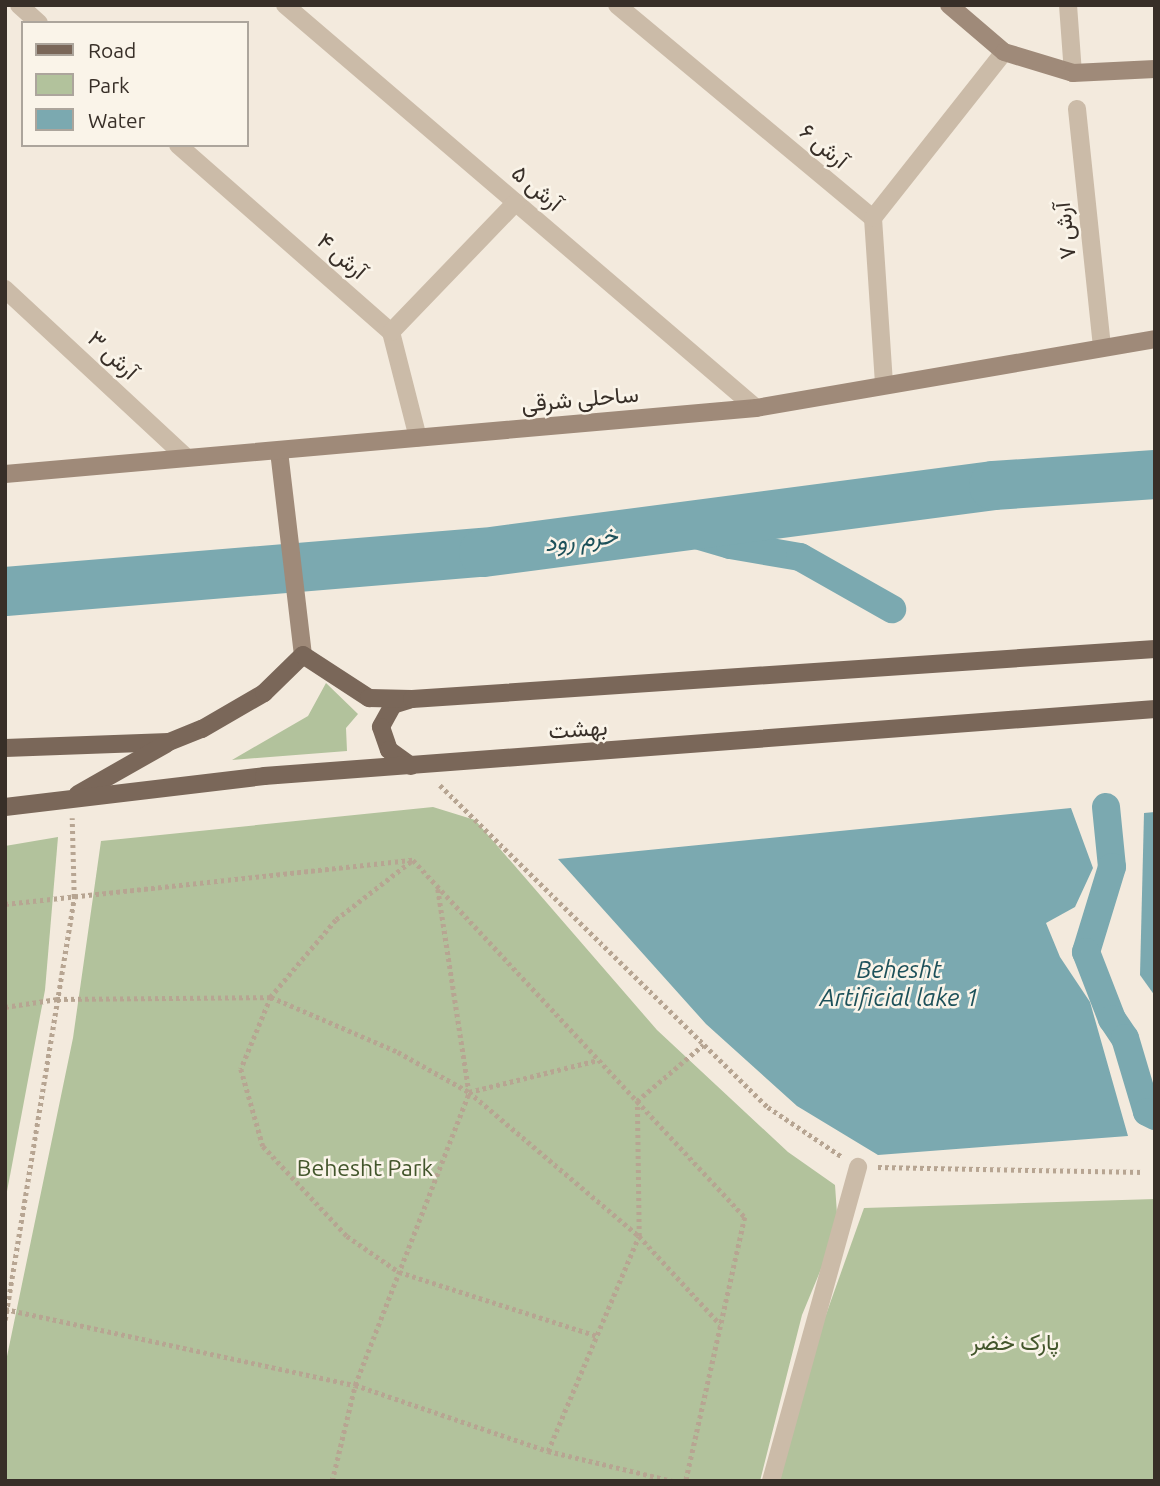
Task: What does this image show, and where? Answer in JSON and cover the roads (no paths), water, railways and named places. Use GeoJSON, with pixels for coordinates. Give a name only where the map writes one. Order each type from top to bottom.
{"type":"FeatureCollection","features":[{"type":"Feature","properties":{"kind":"main road"},"geometry":{"type":"LineString","coordinates":[[949,5],[1004,52],[1073,73],[1155,69]]}},
{"type":"Feature","properties":{"kind":"main road","name":"ساحلی شرقی"},"geometry":{"type":"LineString","coordinates":[[5,474],[756,408],[884,383],[1155,339]]}},
{"type":"Feature","properties":{"kind":"main road"},"geometry":{"type":"LineString","coordinates":[[72,797],[169,742],[202,729],[264,693],[303,655],[279,451]]}},
{"type":"Feature","properties":{"kind":"main road","name":"بهشت"},"geometry":{"type":"LineString","coordinates":[[303,655],[369,698],[412,699],[1155,649]]}},
{"type":"Feature","properties":{"kind":"main road"},"geometry":{"type":"LineString","coordinates":[[412,699],[393,705],[381,727],[389,750],[415,765]]}},
{"type":"Feature","properties":{"kind":"main road","name":"بهشت"},"geometry":{"type":"LineString","coordinates":[[5,807],[72,797],[415,765],[1155,709]]}},
{"type":"Feature","properties":{"kind":"main road"},"geometry":{"type":"LineString","coordinates":[[5,748],[169,742]]}},
{"type":"Feature","properties":{"kind":"street"},"geometry":{"type":"LineString","coordinates":[[19,5],[37,21]]}},
{"type":"Feature","properties":{"kind":"street","name":"آرش ۵"},"geometry":{"type":"LineString","coordinates":[[285,5],[756,408]]}},
{"type":"Feature","properties":{"kind":"street","name":"آرش ۶"},"geometry":{"type":"LineString","coordinates":[[617,5],[873,218]]}},
{"type":"Feature","properties":{"kind":"street"},"geometry":{"type":"LineString","coordinates":[[1068,5],[1073,73]]}},
{"type":"Feature","properties":{"kind":"street"},"geometry":{"type":"LineString","coordinates":[[884,383],[873,218],[1004,52]]}},
{"type":"Feature","properties":{"kind":"street","name":"آرش ۷"},"geometry":{"type":"LineString","coordinates":[[1077,109],[1102,347]]}},
{"type":"Feature","properties":{"kind":"street","name":"آرش ۴"},"geometry":{"type":"LineString","coordinates":[[180,147],[391,332]]}},
{"type":"Feature","properties":{"kind":"street"},"geometry":{"type":"LineString","coordinates":[[418,438],[391,332],[516,202]]}},
{"type":"Feature","properties":{"kind":"street","name":"آرش ۳"},"geometry":{"type":"LineString","coordinates":[[5,289],[186,457]]}},
{"type":"Feature","properties":{"kind":"street"},"geometry":{"type":"LineString","coordinates":[[771,1481],[858,1167]]}},
{"type":"Feature","properties":{"kind":"water","name":"Behesht Artificial lake 1"},"geometry":{"type":"Polygon","coordinates":[[[1071,808],[1093,868],[1075,907],[1046,923],[1060,957],[1090,1002],[1128,1136],[878,1155],[797,1106],[706,1024],[558,859],[1071,808]]]}},
{"type":"Feature","properties":{"kind":"water"},"geometry":{"type":"Polygon","coordinates":[[[1155,812],[1155,996],[1140,975],[1144,813],[1155,812]]]}},
{"type":"Feature","properties":{"kind":"waterway","name":"خرم رود"},"geometry":{"type":"LineString","coordinates":[[5,591],[483,552],[993,485],[1155,474]]}},
{"type":"Feature","properties":{"kind":"waterway"},"geometry":{"type":"LineString","coordinates":[[669,527],[730,545],[800,557],[892,609]]}},
{"type":"Feature","properties":{"kind":"waterway"},"geometry":{"type":"LineString","coordinates":[[1106,807],[1112,867],[1086,952],[1112,1019],[1125,1038],[1147,1112],[1155,1116]]}},
{"type":"Feature","properties":{"kind":"park label","name":"Behesht Park"},"geometry":{"type":"Point","coordinates":[365,1168]}},
{"type":"Feature","properties":{"kind":"park label","name":"پارک خضر"},"geometry":{"type":"Point","coordinates":[1015,1342]}}]}
